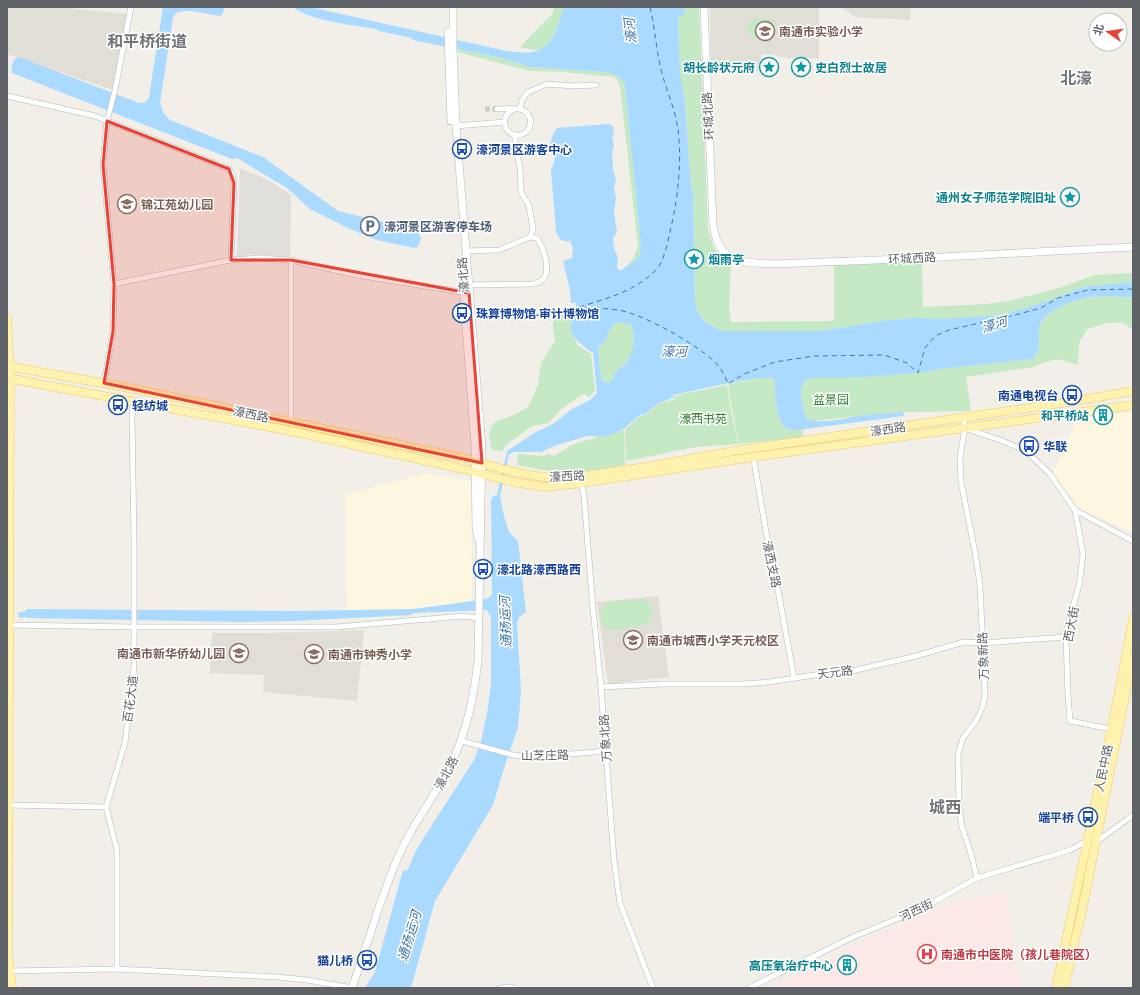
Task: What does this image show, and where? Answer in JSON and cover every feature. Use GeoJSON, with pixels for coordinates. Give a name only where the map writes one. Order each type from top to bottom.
{"type":"FeatureCollection","features":[{"type":"Feature","properties":{"kind":"main road"},"geometry":{"type":"LineString","coordinates":[[7,318],[9,378],[8,971],[12,988]]}},
{"type":"Feature","properties":{"kind":"main road","name":"濠西路"},"geometry":{"type":"LineString","coordinates":[[8,366],[104,383],[291,422],[479,462],[492,467],[543,478],[570,478],[646,467],[734,451],[752,453],[965,428],[1133,405]]}},
{"type":"Feature","properties":{"kind":"main road","name":"濠西路"},"geometry":{"type":"LineString","coordinates":[[9,378],[354,444],[479,473],[494,478],[545,486],[581,483],[752,453],[1133,391]]}},
{"type":"Feature","properties":{"kind":"main road","name":"人民中路"},"geometry":{"type":"LineString","coordinates":[[1056,988],[1133,618]]}},
{"type":"Feature","properties":{"kind":"main road","name":"人民中路"},"geometry":{"type":"LineString","coordinates":[[1064,988],[1082,915],[1133,657]]}},
{"type":"Feature","properties":{"kind":"street"},"geometry":{"type":"LineString","coordinates":[[104,383],[113,331],[114,284],[103,165],[107,121],[115,90],[131,7]]}},
{"type":"Feature","properties":{"kind":"street","name":"濠北路"},"geometry":{"type":"LineString","coordinates":[[449,7],[455,175],[467,292]]}},
{"type":"Feature","properties":{"kind":"street","name":"濠北路"},"geometry":{"type":"LineString","coordinates":[[450,36],[453,7]]}},
{"type":"Feature","properties":{"kind":"street","name":"环城北路"},"geometry":{"type":"LineString","coordinates":[[704,7],[713,224]]}},
{"type":"Feature","properties":{"kind":"street","name":"濠北路"},"geometry":{"type":"LineString","coordinates":[[352,988],[390,875],[411,830],[445,776],[462,741],[474,692],[478,661],[479,542],[476,528],[479,462],[464,313],[468,285],[450,49]]}},
{"type":"Feature","properties":{"kind":"street"},"geometry":{"type":"LineString","coordinates":[[706,67],[755,68]]}},
{"type":"Feature","properties":{"kind":"street"},"geometry":{"type":"LineString","coordinates":[[517,109],[528,92],[547,84],[574,86],[596,85]]}},
{"type":"Feature","properties":{"kind":"street"},"geometry":{"type":"LineString","coordinates":[[7,96],[95,116],[229,169],[234,183],[230,260]]}},
{"type":"Feature","properties":{"kind":"street"},"geometry":{"type":"LineString","coordinates":[[498,109],[517,109],[528,113],[531,122],[530,126],[524,133],[515,135],[508,131],[504,122],[507,113],[510,110],[517,109]]}},
{"type":"Feature","properties":{"kind":"street"},"geometry":{"type":"LineString","coordinates":[[456,126],[504,122]]}},
{"type":"Feature","properties":{"kind":"street"},"geometry":{"type":"LineString","coordinates":[[515,135],[515,146],[520,167],[521,192],[529,206],[533,229],[530,237]]}},
{"type":"Feature","properties":{"kind":"street","name":"环城西路"},"geometry":{"type":"LineString","coordinates":[[713,224],[717,241],[725,253],[737,259],[755,263],[859,261],[1133,246]]}},
{"type":"Feature","properties":{"kind":"street"},"geometry":{"type":"LineString","coordinates":[[466,251],[499,250],[530,237],[537,238],[547,264],[546,275],[542,281],[532,284],[468,285]]}},
{"type":"Feature","properties":{"kind":"street"},"geometry":{"type":"LineString","coordinates":[[114,284],[230,260],[258,258],[291,260],[357,275],[467,292]]}},
{"type":"Feature","properties":{"kind":"street"},"geometry":{"type":"LineString","coordinates":[[291,260],[291,422]]}},
{"type":"Feature","properties":{"kind":"street","name":"百花大道"},"geometry":{"type":"LineString","coordinates":[[106,807],[124,743],[134,668],[133,401]]}},
{"type":"Feature","properties":{"kind":"street","name":"万象新路"},"geometry":{"type":"LineString","coordinates":[[964,418],[965,428],[960,458],[961,482],[980,585],[985,694],[983,706],[976,721],[963,738],[958,754],[958,773],[959,807],[962,827],[977,878]]}},
{"type":"Feature","properties":{"kind":"street"},"geometry":{"type":"LineString","coordinates":[[965,428],[1026,451],[1050,474],[1075,510],[1133,541]]}},
{"type":"Feature","properties":{"kind":"street","name":"濠西支路"},"geometry":{"type":"LineString","coordinates":[[752,453],[774,579],[778,590],[794,678]]}},
{"type":"Feature","properties":{"kind":"street","name":"万象北路"},"geometry":{"type":"LineString","coordinates":[[581,483],[584,496],[601,687],[614,860],[620,903],[654,988]]}},
{"type":"Feature","properties":{"kind":"street","name":"西大街"},"geometry":{"type":"LineString","coordinates":[[1075,510],[1083,554],[1079,586],[1069,620],[1066,637],[1070,721],[1111,729]]}},
{"type":"Feature","properties":{"kind":"street"},"geometry":{"type":"LineString","coordinates":[[8,625],[336,627],[478,616]]}},
{"type":"Feature","properties":{"kind":"street","name":"天元路"},"geometry":{"type":"LineString","coordinates":[[601,687],[664,684],[743,684],[769,682],[852,671],[916,656],[964,642],[983,643],[1066,637]]}},
{"type":"Feature","properties":{"kind":"street","name":"山芝庄路"},"geometry":{"type":"LineString","coordinates":[[462,741],[512,755],[536,757],[606,752]]}},
{"type":"Feature","properties":{"kind":"street"},"geometry":{"type":"LineString","coordinates":[[8,805],[106,807],[117,850],[117,969]]}},
{"type":"Feature","properties":{"kind":"street"},"geometry":{"type":"LineString","coordinates":[[1096,842],[1133,815]]}},
{"type":"Feature","properties":{"kind":"street","name":"河西街"},"geometry":{"type":"LineString","coordinates":[[749,988],[853,937],[921,909],[977,878],[1070,850],[1087,841]]}},
{"type":"Feature","properties":{"kind":"street"},"geometry":{"type":"LineString","coordinates":[[8,971],[117,969],[277,977],[307,980],[352,988]]}},
{"type":"Feature","properties":{"kind":"street"},"geometry":{"type":"LineString","coordinates":[[500,988],[510,986],[514,988]]}},
{"type":"Feature","properties":{"kind":"highlighted area"},"geometry":{"type":"Polygon","coordinates":[[[107,121],[229,169],[234,183],[231,260],[291,260],[469,293],[482,463],[104,383],[113,331],[114,284],[103,165],[107,121]]]}},
{"type":"Feature","properties":{"kind":"shaded area"},"geometry":{"type":"Polygon","coordinates":[[[7,7],[58,7],[127,14],[113,90],[7,54],[7,7]]]}},
{"type":"Feature","properties":{"kind":"shaded area","name":"南通市实验小学"},"geometry":{"type":"Polygon","coordinates":[[[710,7],[819,7],[819,58],[789,58],[767,54],[761,55],[760,62],[756,66],[711,65],[710,7]]]}},
{"type":"Feature","properties":{"kind":"shaded area"},"geometry":{"type":"Polygon","coordinates":[[[819,7],[911,7],[910,20],[855,17],[842,8],[819,7]]]}},
{"type":"Feature","properties":{"kind":"shaded area"},"geometry":{"type":"Polygon","coordinates":[[[240,168],[268,180],[291,195],[290,257],[252,254],[237,257],[240,168]]]}},
{"type":"Feature","properties":{"kind":"shaded area"},"geometry":{"type":"Polygon","coordinates":[[[1133,411],[1133,533],[1080,509],[1053,473],[1076,423],[1091,417],[1133,411]]]}},
{"type":"Feature","properties":{"kind":"shaded area"},"geometry":{"type":"Polygon","coordinates":[[[426,473],[471,481],[472,602],[346,616],[345,495],[426,473]]]}},
{"type":"Feature","properties":{"kind":"shaded area","name":"南通市城西小学天元校区"},"geometry":{"type":"Polygon","coordinates":[[[658,596],[669,677],[608,684],[597,602],[658,596]]]}},
{"type":"Feature","properties":{"kind":"shaded area","name":"南通市钟秀小学"},"geometry":{"type":"Polygon","coordinates":[[[364,630],[357,701],[263,692],[264,675],[210,673],[212,633],[364,630]]]}},
{"type":"Feature","properties":{"kind":"shaded area","name":"南通市中医院（孩儿巷院区）"},"geometry":{"type":"Polygon","coordinates":[[[1005,892],[1020,988],[769,988],[900,924],[948,905],[1005,892]]]}},
{"type":"Feature","properties":{"kind":"green space"},"geometry":{"type":"Polygon","coordinates":[[[554,7],[564,7],[561,18],[548,45],[539,50],[520,47],[553,13],[554,7]]]}},
{"type":"Feature","properties":{"kind":"green space"},"geometry":{"type":"Polygon","coordinates":[[[684,7],[699,7],[708,230],[718,254],[731,264],[729,308],[731,322],[834,321],[834,265],[922,261],[923,307],[988,304],[1009,301],[1059,288],[1095,275],[1133,273],[1133,282],[1084,287],[1039,304],[1001,315],[944,319],[916,318],[889,320],[819,331],[722,331],[705,322],[698,313],[695,299],[693,190],[691,188],[685,103],[680,73],[678,17],[685,14],[684,7]]]}},
{"type":"Feature","properties":{"kind":"green space"},"geometry":{"type":"Polygon","coordinates":[[[752,19],[772,19],[776,23],[776,32],[771,37],[752,37],[747,32],[747,24],[752,19]]]}},
{"type":"Feature","properties":{"kind":"green space"},"geometry":{"type":"Polygon","coordinates":[[[458,49],[502,58],[529,67],[605,72],[612,73],[622,79],[625,86],[641,246],[636,261],[627,266],[634,257],[638,246],[620,86],[617,80],[613,77],[564,72],[530,71],[457,52],[458,49]]]}},
{"type":"Feature","properties":{"kind":"green space","name":"盆景园"},"geometry":{"type":"Polygon","coordinates":[[[1105,296],[1133,298],[1133,331],[1124,323],[1107,323],[1087,329],[1079,343],[1078,365],[1057,359],[1033,367],[966,377],[971,411],[905,412],[814,421],[806,419],[801,391],[803,382],[808,378],[918,373],[940,369],[1033,359],[1039,328],[1050,312],[1067,303],[1105,296]]]}},
{"type":"Feature","properties":{"kind":"green space"},"geometry":{"type":"Polygon","coordinates":[[[576,311],[570,324],[577,345],[591,354],[595,391],[589,397],[584,394],[561,409],[549,423],[532,426],[506,445],[502,451],[492,450],[489,434],[492,425],[497,421],[514,415],[528,407],[538,385],[541,363],[555,341],[553,326],[554,313],[576,311]]]}},
{"type":"Feature","properties":{"kind":"green space"},"geometry":{"type":"Polygon","coordinates":[[[618,322],[630,324],[632,327],[634,342],[627,362],[614,373],[614,378],[609,383],[603,381],[601,378],[598,350],[599,346],[606,341],[608,333],[612,327],[618,322]]]}},
{"type":"Feature","properties":{"kind":"green space"},"geometry":{"type":"Polygon","coordinates":[[[767,377],[774,379],[777,409],[798,430],[803,429],[803,437],[739,444],[728,384],[767,377]]]}},
{"type":"Feature","properties":{"kind":"green space","name":"濠西书苑"},"geometry":{"type":"Polygon","coordinates":[[[727,385],[738,444],[696,447],[626,461],[625,430],[641,415],[643,417],[660,403],[674,400],[674,396],[727,385]]]}},
{"type":"Feature","properties":{"kind":"green space"},"geometry":{"type":"Polygon","coordinates":[[[624,430],[625,465],[583,472],[548,471],[517,465],[518,454],[543,456],[548,454],[554,456],[574,444],[624,430]]]}},
{"type":"Feature","properties":{"kind":"green space"},"geometry":{"type":"Polygon","coordinates":[[[643,599],[651,605],[652,608],[650,619],[646,625],[610,630],[603,624],[601,620],[601,611],[606,604],[616,601],[643,599]]]}},
{"type":"Feature","properties":{"kind":"water"},"geometry":{"type":"Polygon","coordinates":[[[163,7],[225,7],[222,15],[219,16],[186,11],[176,13],[173,18],[160,103],[164,114],[170,120],[263,157],[338,211],[418,232],[421,238],[418,247],[414,248],[377,240],[350,229],[310,209],[287,188],[237,158],[232,159],[12,73],[12,64],[19,57],[139,103],[145,102],[149,97],[163,7]]]}},
{"type":"Feature","properties":{"kind":"water","name":"濠河"},"geometry":{"type":"Polygon","coordinates":[[[293,7],[310,7],[502,50],[528,52],[537,51],[545,47],[550,41],[560,21],[564,7],[684,7],[685,14],[678,17],[680,73],[685,103],[691,188],[693,190],[695,299],[698,313],[705,322],[722,331],[819,331],[889,320],[916,318],[944,319],[1001,315],[1039,304],[1084,287],[1133,282],[1133,298],[1105,296],[1078,300],[1061,306],[1046,316],[1041,323],[1039,330],[1039,348],[1033,359],[940,369],[918,373],[865,377],[809,378],[804,381],[802,385],[801,397],[806,419],[814,421],[829,421],[867,415],[905,412],[903,416],[798,430],[789,429],[782,424],[778,412],[774,379],[757,379],[673,395],[673,398],[659,403],[643,416],[641,414],[624,429],[603,437],[587,436],[554,446],[542,452],[514,452],[509,454],[500,496],[509,532],[518,541],[526,612],[519,617],[517,623],[521,691],[518,728],[493,805],[435,901],[411,988],[365,988],[375,972],[403,870],[407,871],[421,842],[474,760],[481,741],[491,685],[491,618],[487,610],[412,613],[411,615],[293,621],[242,622],[27,618],[26,609],[294,611],[414,609],[487,599],[492,595],[491,500],[493,496],[497,495],[507,451],[536,432],[553,424],[572,409],[590,400],[597,393],[593,353],[574,337],[571,327],[576,303],[571,303],[570,290],[563,261],[572,258],[573,249],[570,241],[561,240],[556,232],[551,171],[555,154],[551,149],[551,141],[557,128],[609,124],[613,126],[614,132],[612,138],[614,145],[612,153],[613,169],[616,180],[614,188],[616,198],[614,211],[617,232],[613,238],[614,248],[618,257],[617,267],[619,270],[622,270],[637,259],[641,252],[641,246],[625,86],[622,79],[612,73],[605,72],[529,67],[502,58],[412,40],[412,38],[379,31],[376,29],[321,19],[301,12],[293,7]],[[618,322],[608,333],[606,341],[599,346],[598,350],[601,378],[603,381],[609,383],[614,378],[614,373],[625,364],[630,356],[634,337],[630,324],[618,322]]]}},
{"type":"Feature","properties":{"kind":"waterway"},"geometry":{"type":"LineString","coordinates":[[21,615],[26,614]]}},
{"type":"Feature","properties":{"kind":"ferry route"},"geometry":{"type":"LineString","coordinates":[[650,7],[659,62],[675,114],[678,129],[680,155],[677,193],[668,240],[664,256],[657,269],[639,284],[619,294],[576,308],[602,308],[619,310],[655,324],[682,338],[714,361],[722,371],[728,384],[744,374],[775,362],[814,356],[884,355],[907,363],[918,373],[925,348],[935,336],[949,330],[1041,308],[1058,298],[1088,290],[1133,289]]}},
{"type":"Feature","properties":{"kind":"tunnel"},"geometry":{"type":"LineString","coordinates":[[485,109],[497,109]]}},
{"type":"Feature","properties":{"kind":"place","name":"南通市实验小学"},"geometry":{"type":"Point","coordinates":[765,31]}},
{"type":"Feature","properties":{"kind":"place","name":"胡长龄状元府"},"geometry":{"type":"Point","coordinates":[769,67]}},
{"type":"Feature","properties":{"kind":"place","name":"史白烈士故居"},"geometry":{"type":"Point","coordinates":[801,67]}},
{"type":"Feature","properties":{"kind":"place","name":"濠河景区游客中心"},"geometry":{"type":"Point","coordinates":[462,149]}},
{"type":"Feature","properties":{"kind":"place","name":"通州女子师范学院旧址"},"geometry":{"type":"Point","coordinates":[1070,197]}},
{"type":"Feature","properties":{"kind":"place","name":"锦江苑幼儿园"},"geometry":{"type":"Point","coordinates":[127,204]}},
{"type":"Feature","properties":{"kind":"place","name":"濠河景区游客停车场"},"geometry":{"type":"Point","coordinates":[370,226]}},
{"type":"Feature","properties":{"kind":"place","name":"烟雨亭"},"geometry":{"type":"Point","coordinates":[694,259]}},
{"type":"Feature","properties":{"kind":"place","name":"珠算博物馆·审计博物馆"},"geometry":{"type":"Point","coordinates":[462,313]}},
{"type":"Feature","properties":{"kind":"place","name":"南通电视台"},"geometry":{"type":"Point","coordinates":[1072,395]}},
{"type":"Feature","properties":{"kind":"place","name":"轻纺城"},"geometry":{"type":"Point","coordinates":[118,405]}},
{"type":"Feature","properties":{"kind":"place","name":"和平桥站"},"geometry":{"type":"Point","coordinates":[1103,415]}},
{"type":"Feature","properties":{"kind":"place","name":"华联"},"geometry":{"type":"Point","coordinates":[1029,446]}},
{"type":"Feature","properties":{"kind":"place","name":"濠北路濠西路西"},"geometry":{"type":"Point","coordinates":[483,569]}},
{"type":"Feature","properties":{"kind":"place","name":"南通市城西小学天元校区"},"geometry":{"type":"Point","coordinates":[633,640]}},
{"type":"Feature","properties":{"kind":"place","name":"南通市新华侨幼儿园"},"geometry":{"type":"Point","coordinates":[239,653]}},
{"type":"Feature","properties":{"kind":"place","name":"南通市钟秀小学"},"geometry":{"type":"Point","coordinates":[314,654]}},
{"type":"Feature","properties":{"kind":"place","name":"端平桥"},"geometry":{"type":"Point","coordinates":[1088,817]}},
{"type":"Feature","properties":{"kind":"place","name":"南通市中医院（孩儿巷院区）"},"geometry":{"type":"Point","coordinates":[927,954]}},
{"type":"Feature","properties":{"kind":"place","name":"猫儿桥"},"geometry":{"type":"Point","coordinates":[367,960]}},
{"type":"Feature","properties":{"kind":"place","name":"高压氧治疗中心"},"geometry":{"type":"Point","coordinates":[847,965]}},
{"type":"Feature","properties":{"kind":"district","name":"和平桥街道"},"geometry":{"type":"Point","coordinates":[147,41]}},
{"type":"Feature","properties":{"kind":"district","name":"北濠"},"geometry":{"type":"Point","coordinates":[1076,78]}},
{"type":"Feature","properties":{"kind":"district","name":"城西"},"geometry":{"type":"Point","coordinates":[945,807]}},
{"type":"Feature","properties":{"kind":"water label","name":"通扬运河"},"geometry":{"type":"Point","coordinates":[505,622]}},
{"type":"Feature","properties":{"kind":"water label","name":"通扬运河"},"geometry":{"type":"Point","coordinates":[409,936]}}]}
